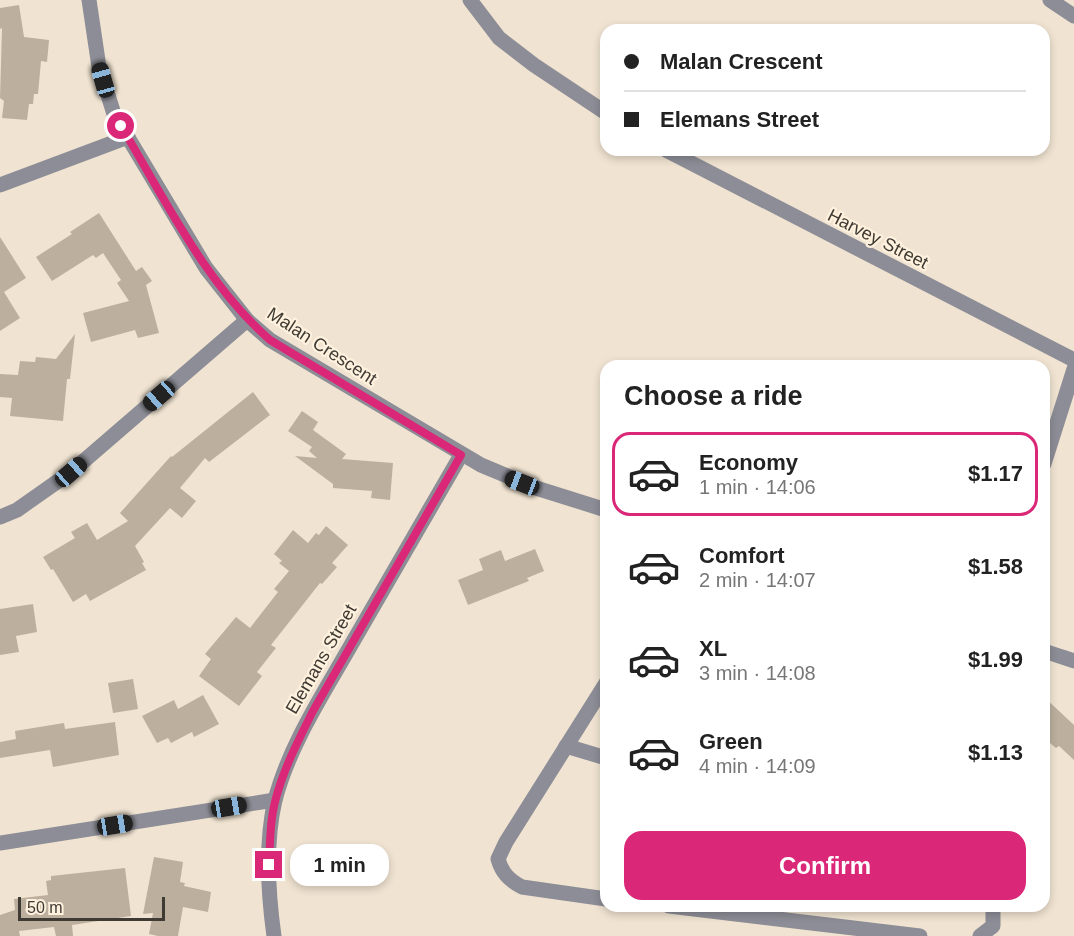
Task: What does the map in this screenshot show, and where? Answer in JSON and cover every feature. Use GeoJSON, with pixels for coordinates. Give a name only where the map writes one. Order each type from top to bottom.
{"type":"FeatureCollection","features":[{"type":"Feature","properties":{"kind":"street","name":"Malan Crescent"},"geometry":{"type":"LineString","coordinates":[[89,0],[99,68],[114,114],[206,268],[247,320],[278,345],[461,455],[536,488],[600,508]]}},
{"type":"Feature","properties":{"kind":"street"},"geometry":{"type":"LineString","coordinates":[[470,0],[499,38],[534,65],[600,109]]}},
{"type":"Feature","properties":{"kind":"street"},"geometry":{"type":"LineString","coordinates":[[1050,0],[1074,16]]}},
{"type":"Feature","properties":{"kind":"street"},"geometry":{"type":"LineString","coordinates":[[0,185],[128,137]]}},
{"type":"Feature","properties":{"kind":"street","name":"Harvey Street"},"geometry":{"type":"LineString","coordinates":[[678,156],[1074,360]]}},
{"type":"Feature","properties":{"kind":"street"},"geometry":{"type":"LineString","coordinates":[[0,517],[17,510],[71,472],[247,320]]}},
{"type":"Feature","properties":{"kind":"street"},"geometry":{"type":"LineString","coordinates":[[1050,445],[1074,369]]}},
{"type":"Feature","properties":{"kind":"street","name":"Elemans Street"},"geometry":{"type":"LineString","coordinates":[[274,936],[270,908],[269,865],[275,800],[285,770],[313,711],[461,455]]}},
{"type":"Feature","properties":{"kind":"street"},"geometry":{"type":"LineString","coordinates":[[1050,653],[1074,661]]}},
{"type":"Feature","properties":{"kind":"street"},"geometry":{"type":"LineString","coordinates":[[600,692],[498,859],[502,871],[510,881],[522,887],[600,897]]}},
{"type":"Feature","properties":{"kind":"street"},"geometry":{"type":"LineString","coordinates":[[566,746],[600,756]]}},
{"type":"Feature","properties":{"kind":"street"},"geometry":{"type":"LineString","coordinates":[[0,843],[275,800]]}},
{"type":"Feature","properties":{"kind":"street"},"geometry":{"type":"LineString","coordinates":[[719,912],[920,936]]}},
{"type":"Feature","properties":{"kind":"street"},"geometry":{"type":"LineString","coordinates":[[980,936],[993,926],[993,912]]}},
{"type":"Feature","properties":{"kind":"building"},"geometry":{"type":"Polygon","coordinates":[[[19,5],[24,37],[49,40],[47,62],[41,61],[38,94],[34,94],[33,104],[29,104],[27,120],[2,118],[4,101],[0,98],[2,28],[0,29],[0,8],[19,5]]]}},
{"type":"Feature","properties":{"kind":"building"},"geometry":{"type":"Polygon","coordinates":[[[99,213],[136,271],[142,267],[152,281],[146,285],[159,333],[138,338],[135,330],[91,342],[83,313],[129,301],[117,283],[121,280],[103,253],[96,258],[93,255],[52,281],[36,257],[99,213]]]}},
{"type":"Feature","properties":{"kind":"building"},"geometry":{"type":"Polygon","coordinates":[[[0,237],[26,278],[4,292],[20,318],[0,331],[0,237]]]}},
{"type":"Feature","properties":{"kind":"building"},"geometry":{"type":"Polygon","coordinates":[[[75,334],[63,421],[10,416],[12,398],[0,397],[0,374],[18,375],[20,361],[35,362],[36,357],[56,359],[75,334]]]}},
{"type":"Feature","properties":{"kind":"building"},"geometry":{"type":"Polygon","coordinates":[[[253,392],[270,415],[209,462],[205,458],[180,488],[196,501],[182,518],[170,508],[135,546],[146,570],[90,601],[86,594],[73,602],[43,557],[75,538],[71,532],[87,523],[97,540],[128,521],[120,513],[171,456],[253,392]]]}},
{"type":"Feature","properties":{"kind":"building"},"geometry":{"type":"Polygon","coordinates":[[[302,411],[318,422],[313,430],[346,454],[342,459],[393,463],[390,500],[371,498],[372,491],[333,488],[333,484],[295,456],[317,458],[309,451],[312,447],[288,431],[302,411]]]}},
{"type":"Feature","properties":{"kind":"building"},"geometry":{"type":"Polygon","coordinates":[[[326,526],[348,545],[332,563],[337,567],[322,584],[320,583],[271,645],[276,648],[257,672],[262,676],[239,706],[199,676],[211,659],[205,654],[236,617],[250,628],[278,592],[274,589],[289,571],[279,563],[282,561],[274,554],[293,530],[308,543],[326,526]]]}},
{"type":"Feature","properties":{"kind":"building"},"geometry":{"type":"Polygon","coordinates":[[[535,549],[544,571],[527,578],[529,581],[468,605],[458,580],[483,570],[479,559],[501,550],[505,561],[535,549]]]}},
{"type":"Feature","properties":{"kind":"building"},"geometry":{"type":"Polygon","coordinates":[[[33,604],[37,632],[16,636],[19,652],[0,655],[0,609],[33,604]]]}},
{"type":"Feature","properties":{"kind":"building"},"geometry":{"type":"Polygon","coordinates":[[[133,679],[138,709],[113,713],[108,683],[133,679]]]}},
{"type":"Feature","properties":{"kind":"building"},"geometry":{"type":"Polygon","coordinates":[[[203,695],[219,724],[194,737],[192,732],[171,743],[168,738],[157,743],[142,716],[174,700],[178,709],[203,695]]]}},
{"type":"Feature","properties":{"kind":"building"},"geometry":{"type":"Polygon","coordinates":[[[1050,703],[1074,725],[1074,760],[1059,746],[1056,748],[1050,743],[1050,703]]]}},
{"type":"Feature","properties":{"kind":"building"},"geometry":{"type":"Polygon","coordinates":[[[115,722],[119,755],[53,767],[50,750],[0,758],[0,742],[16,739],[15,731],[64,723],[65,729],[115,722]]]}},
{"type":"Feature","properties":{"kind":"building"},"geometry":{"type":"Polygon","coordinates":[[[154,857],[183,862],[180,882],[185,883],[184,886],[211,892],[208,912],[183,907],[178,936],[149,934],[153,913],[143,914],[154,857]]]}},
{"type":"Feature","properties":{"kind":"building"},"geometry":{"type":"Polygon","coordinates":[[[125,868],[131,916],[72,925],[73,936],[56,936],[54,927],[19,931],[20,936],[0,936],[0,915],[15,910],[14,899],[48,895],[46,881],[51,880],[51,876],[125,868]]]}},
{"type":"Feature","properties":{"kind":"route"},"geometry":{"type":"LineString","coordinates":[[121,126],[206,268],[247,320],[270,340],[295,356],[461,455],[313,711],[297,743],[275,800],[269,865]]}}]}
